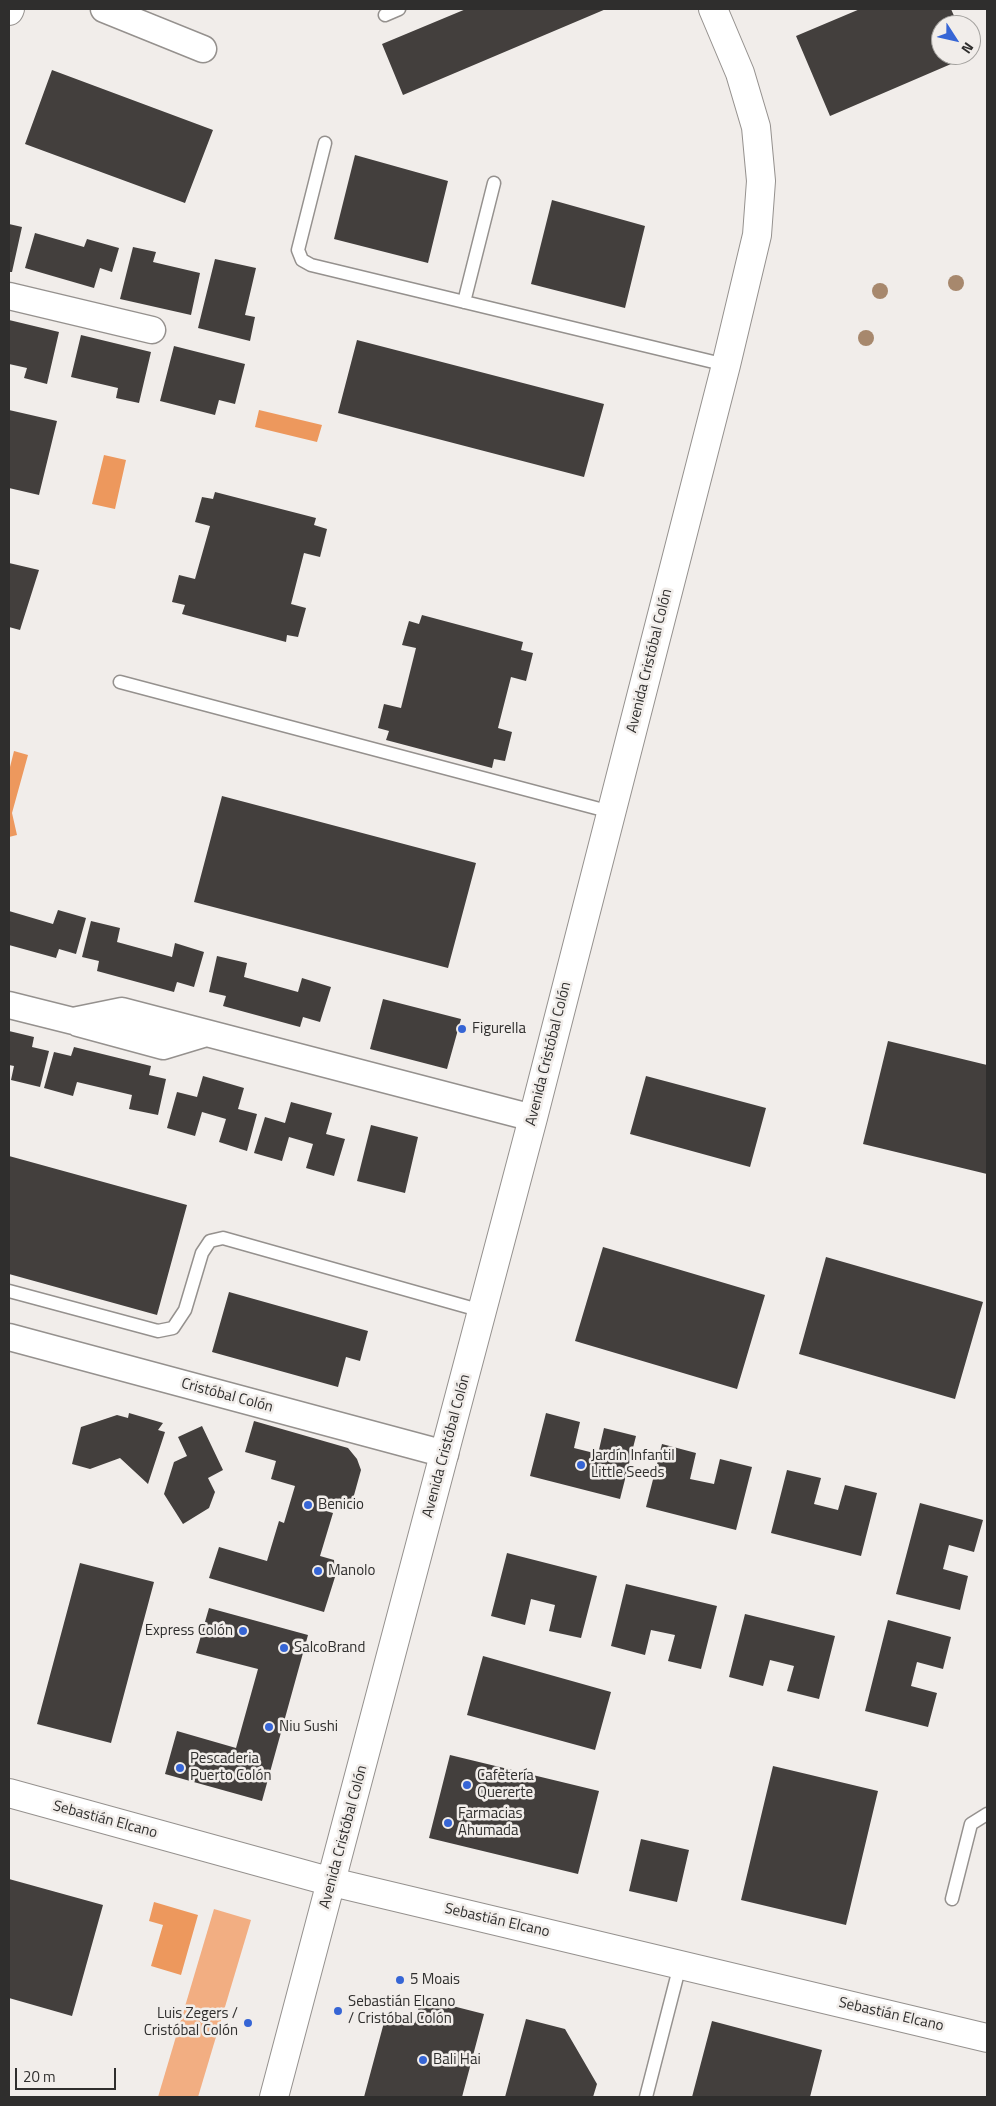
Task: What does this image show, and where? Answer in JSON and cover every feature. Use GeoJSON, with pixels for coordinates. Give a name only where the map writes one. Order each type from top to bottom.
{"type":"FeatureCollection","features":[{"type":"Feature","properties":{"kind":"main road","name":"Avenida Cristóbal Colón"},"geometry":{"type":"LineString","coordinates":[[274,2097],[533,1118],[726,364],[757,234],[761,181],[760,154],[749,99],[740,72],[712,9]]}},
{"type":"Feature","properties":{"kind":"main road","name":"Sebastián Elcano"},"geometry":{"type":"LineString","coordinates":[[9,1794],[332,1882],[987,2038]]}},
{"type":"Feature","properties":{"kind":"street"},"geometry":{"type":"LineString","coordinates":[[104,9],[203,49]]}},
{"type":"Feature","properties":{"kind":"street"},"geometry":{"type":"LineString","coordinates":[[9,296],[152,330]]}},
{"type":"Feature","properties":{"kind":"street"},"geometry":{"type":"LineString","coordinates":[[9,1005],[73,1021],[122,1011],[533,1118]]}},
{"type":"Feature","properties":{"kind":"street","name":"Cristóbal Colón"},"geometry":{"type":"LineString","coordinates":[[9,1337],[445,1454]]}},
{"type":"Feature","properties":{"kind":"lane"},"geometry":{"type":"LineString","coordinates":[[385,15],[399,9]]}},
{"type":"Feature","properties":{"kind":"lane"},"geometry":{"type":"LineString","coordinates":[[325,143],[298,250],[302,260],[311,265],[726,364]]}},
{"type":"Feature","properties":{"kind":"lane"},"geometry":{"type":"LineString","coordinates":[[464,302],[494,183]]}},
{"type":"Feature","properties":{"kind":"lane"},"geometry":{"type":"LineString","coordinates":[[120,682],[611,812]]}},
{"type":"Feature","properties":{"kind":"lane"},"geometry":{"type":"LineString","coordinates":[[9,1291],[158,1331],[173,1328],[185,1310],[202,1253],[210,1240],[223,1238],[482,1311]]}},
{"type":"Feature","properties":{"kind":"lane"},"geometry":{"type":"LineString","coordinates":[[952,1899],[972,1824],[987,1814]]}},
{"type":"Feature","properties":{"kind":"lane"},"geometry":{"type":"LineString","coordinates":[[646,2097],[680,1965]]}},
{"type":"Feature","properties":{"kind":"shaded area"},"geometry":{"type":"Polygon","coordinates":[[[259,410],[322,425],[317,442],[255,427],[259,410]]]}},
{"type":"Feature","properties":{"kind":"shaded area"},"geometry":{"type":"Polygon","coordinates":[[[104,455],[126,460],[115,509],[92,504],[104,455]]]}},
{"type":"Feature","properties":{"kind":"shaded area"},"geometry":{"type":"Polygon","coordinates":[[[14,751],[28,755],[12,813],[17,835],[9,837],[9,771],[14,751]]]}},
{"type":"Feature","properties":{"kind":"shaded area"},"geometry":{"type":"Polygon","coordinates":[[[154,1902],[198,1915],[181,1975],[151,1966],[163,1925],[149,1921],[154,1902]]]}},
{"type":"Feature","properties":{"kind":"shaded area"},"geometry":{"type":"Polygon","coordinates":[[[214,1909],[251,1920],[198,2097],[158,2097],[214,1909]]]}},
{"type":"Feature","properties":{"kind":"building"},"geometry":{"type":"Polygon","coordinates":[[[466,9],[606,9],[403,95],[382,44],[466,9]]]}},
{"type":"Feature","properties":{"kind":"building"},"geometry":{"type":"Polygon","coordinates":[[[860,9],[951,9],[954,15],[931,15],[931,65],[949,65],[830,116],[796,36],[860,9]]]}},
{"type":"Feature","properties":{"kind":"building"},"geometry":{"type":"Polygon","coordinates":[[[52,70],[213,130],[185,203],[25,144],[52,70]]]}},
{"type":"Feature","properties":{"kind":"building"},"geometry":{"type":"Polygon","coordinates":[[[355,155],[448,181],[428,263],[334,239],[355,155]]]}},
{"type":"Feature","properties":{"kind":"building"},"geometry":{"type":"Polygon","coordinates":[[[552,200],[645,226],[625,308],[531,284],[552,200]]]}},
{"type":"Feature","properties":{"kind":"building"},"geometry":{"type":"Polygon","coordinates":[[[9,224],[22,227],[12,272],[9,272],[9,224]]]}},
{"type":"Feature","properties":{"kind":"building"},"geometry":{"type":"Polygon","coordinates":[[[35,233],[84,247],[87,239],[119,248],[112,272],[100,268],[94,288],[25,268],[35,233]]]}},
{"type":"Feature","properties":{"kind":"building"},"geometry":{"type":"Polygon","coordinates":[[[133,247],[156,252],[153,262],[200,273],[191,315],[120,299],[133,247]]]}},
{"type":"Feature","properties":{"kind":"building"},"geometry":{"type":"Polygon","coordinates":[[[215,259],[256,268],[245,315],[255,317],[250,341],[198,328],[215,259]]]}},
{"type":"Feature","properties":{"kind":"building"},"geometry":{"type":"Polygon","coordinates":[[[9,320],[59,332],[47,384],[24,378],[27,368],[9,364],[9,320]]]}},
{"type":"Feature","properties":{"kind":"building"},"geometry":{"type":"Polygon","coordinates":[[[81,335],[151,352],[139,403],[116,398],[118,388],[71,377],[81,335]]]}},
{"type":"Feature","properties":{"kind":"building"},"geometry":{"type":"Polygon","coordinates":[[[357,340],[604,404],[584,477],[338,413],[357,340]]]}},
{"type":"Feature","properties":{"kind":"building"},"geometry":{"type":"Polygon","coordinates":[[[174,346],[245,364],[235,404],[219,400],[215,415],[160,401],[174,346]]]}},
{"type":"Feature","properties":{"kind":"building"},"geometry":{"type":"Polygon","coordinates":[[[9,410],[57,421],[39,495],[9,488],[9,410]]]}},
{"type":"Feature","properties":{"kind":"building"},"geometry":{"type":"Polygon","coordinates":[[[215,492],[316,518],[314,525],[327,529],[320,557],[304,553],[291,604],[306,608],[298,637],[287,635],[286,642],[182,614],[185,605],[172,602],[179,575],[195,579],[210,526],[195,522],[202,497],[213,499],[215,492]]]}},
{"type":"Feature","properties":{"kind":"building"},"geometry":{"type":"Polygon","coordinates":[[[9,563],[39,570],[20,630],[9,627],[9,563]]]}},
{"type":"Feature","properties":{"kind":"building"},"geometry":{"type":"Polygon","coordinates":[[[422,615],[523,642],[521,650],[533,653],[526,681],[511,677],[498,728],[512,732],[505,761],[494,759],[492,768],[386,740],[389,731],[378,728],[384,704],[401,708],[416,648],[402,645],[409,621],[419,624],[422,615]]]}},
{"type":"Feature","properties":{"kind":"building"},"geometry":{"type":"Polygon","coordinates":[[[222,796],[476,863],[448,968],[194,902],[222,796]]]}},
{"type":"Feature","properties":{"kind":"building"},"geometry":{"type":"Polygon","coordinates":[[[58,910],[86,918],[76,954],[59,949],[56,958],[9,945],[9,911],[53,924],[58,910]]]}},
{"type":"Feature","properties":{"kind":"building"},"geometry":{"type":"Polygon","coordinates":[[[91,921],[120,928],[117,942],[172,957],[175,943],[204,952],[194,987],[177,982],[174,992],[97,971],[99,961],[82,957],[91,921]]]}},
{"type":"Feature","properties":{"kind":"building"},"geometry":{"type":"Polygon","coordinates":[[[217,956],[247,963],[244,977],[298,992],[302,978],[331,987],[320,1022],[303,1017],[300,1027],[223,1006],[226,996],[209,992],[217,956]]]}},
{"type":"Feature","properties":{"kind":"building"},"geometry":{"type":"Polygon","coordinates":[[[383,999],[461,1019],[447,1069],[370,1049],[383,999]]]}},
{"type":"Feature","properties":{"kind":"building"},"geometry":{"type":"Polygon","coordinates":[[[9,1031],[34,1037],[32,1047],[49,1051],[40,1087],[11,1080],[14,1066],[9,1065],[9,1031]]]}},
{"type":"Feature","properties":{"kind":"building"},"geometry":{"type":"Polygon","coordinates":[[[888,1041],[987,1065],[987,1174],[863,1144],[888,1041]]]}},
{"type":"Feature","properties":{"kind":"building"},"geometry":{"type":"Polygon","coordinates":[[[74,1047],[151,1066],[149,1075],[166,1079],[158,1115],[129,1109],[132,1095],[77,1082],[73,1096],[44,1088],[54,1052],[71,1056],[74,1047]]]}},
{"type":"Feature","properties":{"kind":"building"},"geometry":{"type":"Polygon","coordinates":[[[203,1076],[244,1088],[238,1109],[257,1114],[247,1151],[219,1142],[226,1119],[202,1112],[195,1136],[167,1128],[177,1092],[197,1097],[203,1076]]]}},
{"type":"Feature","properties":{"kind":"building"},"geometry":{"type":"Polygon","coordinates":[[[646,1076],[766,1108],[750,1167],[630,1134],[646,1076]]]}},
{"type":"Feature","properties":{"kind":"building"},"geometry":{"type":"Polygon","coordinates":[[[291,1102],[332,1113],[326,1134],[345,1139],[334,1176],[306,1168],[313,1144],[289,1137],[282,1161],[254,1153],[265,1117],[285,1123],[291,1102]]]}},
{"type":"Feature","properties":{"kind":"building"},"geometry":{"type":"Polygon","coordinates":[[[371,1125],[418,1137],[405,1193],[357,1181],[371,1125]]]}},
{"type":"Feature","properties":{"kind":"building"},"geometry":{"type":"Polygon","coordinates":[[[9,1156],[187,1205],[157,1315],[9,1274],[9,1156]]]}},
{"type":"Feature","properties":{"kind":"building"},"geometry":{"type":"Polygon","coordinates":[[[603,1247],[765,1295],[737,1389],[575,1341],[603,1247]]]}},
{"type":"Feature","properties":{"kind":"building"},"geometry":{"type":"Polygon","coordinates":[[[826,1257],[983,1302],[955,1399],[799,1354],[826,1257]]]}},
{"type":"Feature","properties":{"kind":"building"},"geometry":{"type":"Polygon","coordinates":[[[229,1292],[368,1331],[360,1361],[346,1357],[338,1387],[212,1352],[229,1292]]]}},
{"type":"Feature","properties":{"kind":"building"},"geometry":{"type":"Polygon","coordinates":[[[129,1413],[163,1423],[158,1430],[165,1432],[148,1484],[120,1458],[90,1469],[72,1464],[81,1427],[117,1415],[128,1418],[129,1413]]]}},
{"type":"Feature","properties":{"kind":"building","name":"Jardín Infantil Little Seeds"},"geometry":{"type":"Polygon","coordinates":[[[546,1413],[580,1422],[574,1448],[598,1454],[604,1428],[636,1436],[620,1499],[530,1476],[546,1413]]]}},
{"type":"Feature","properties":{"kind":"building"},"geometry":{"type":"Polygon","coordinates":[[[254,1421],[348,1448],[357,1459],[361,1470],[351,1506],[329,1500],[326,1511],[333,1513],[320,1556],[334,1560],[335,1577],[324,1612],[209,1578],[219,1547],[267,1561],[279,1521],[284,1523],[295,1486],[271,1479],[276,1461],[245,1452],[254,1421]]]}},
{"type":"Feature","properties":{"kind":"building"},"geometry":{"type":"Polygon","coordinates":[[[202,1426],[223,1470],[208,1478],[215,1492],[209,1508],[183,1524],[164,1494],[174,1462],[187,1456],[178,1437],[202,1426]]]}},
{"type":"Feature","properties":{"kind":"building"},"geometry":{"type":"Polygon","coordinates":[[[662,1444],[696,1453],[690,1479],[714,1484],[720,1459],[752,1467],[736,1530],[646,1507],[662,1444]]]}},
{"type":"Feature","properties":{"kind":"building"},"geometry":{"type":"Polygon","coordinates":[[[787,1470],[821,1478],[814,1504],[838,1510],[845,1485],[877,1493],[861,1556],[771,1533],[787,1470]]]}},
{"type":"Feature","properties":{"kind":"building"},"geometry":{"type":"Polygon","coordinates":[[[920,1503],[983,1520],[974,1552],[949,1545],[943,1569],[968,1576],[960,1610],[896,1594],[920,1503]]]}},
{"type":"Feature","properties":{"kind":"building"},"geometry":{"type":"Polygon","coordinates":[[[507,1553],[597,1576],[581,1638],[549,1631],[555,1605],[531,1599],[525,1625],[491,1616],[507,1553]]]}},
{"type":"Feature","properties":{"kind":"building"},"geometry":{"type":"Polygon","coordinates":[[[80,1563],[154,1582],[111,1743],[37,1724],[80,1563]]]}},
{"type":"Feature","properties":{"kind":"building"},"geometry":{"type":"Polygon","coordinates":[[[626,1584],[717,1606],[701,1669],[668,1661],[675,1635],[651,1630],[645,1655],[611,1646],[626,1584]]]}},
{"type":"Feature","properties":{"kind":"building"},"geometry":{"type":"Polygon","coordinates":[[[209,1608],[308,1635],[262,1801],[165,1774],[177,1731],[236,1748],[258,1669],[196,1653],[209,1608]]]}},
{"type":"Feature","properties":{"kind":"building"},"geometry":{"type":"Polygon","coordinates":[[[745,1614],[835,1636],[819,1699],[787,1691],[794,1666],[770,1660],[763,1686],[729,1677],[745,1614]]]}},
{"type":"Feature","properties":{"kind":"building"},"geometry":{"type":"Polygon","coordinates":[[[888,1620],[951,1637],[943,1669],[917,1662],[911,1686],[937,1693],[928,1727],[865,1711],[888,1620]]]}},
{"type":"Feature","properties":{"kind":"building"},"geometry":{"type":"Polygon","coordinates":[[[483,1656],[611,1692],[595,1750],[467,1715],[483,1656]]]}},
{"type":"Feature","properties":{"kind":"building"},"geometry":{"type":"Polygon","coordinates":[[[450,1755],[599,1791],[578,1874],[429,1838],[450,1755]]]}},
{"type":"Feature","properties":{"kind":"building"},"geometry":{"type":"Polygon","coordinates":[[[773,1766],[878,1791],[846,1925],[741,1900],[773,1766]]]}},
{"type":"Feature","properties":{"kind":"building"},"geometry":{"type":"Polygon","coordinates":[[[641,1839],[689,1850],[677,1902],[629,1891],[641,1839]]]}},
{"type":"Feature","properties":{"kind":"building"},"geometry":{"type":"Polygon","coordinates":[[[9,1879],[103,1905],[72,2016],[9,1998],[9,1879]]]}},
{"type":"Feature","properties":{"kind":"building","name":"Bali Hai"},"geometry":{"type":"Polygon","coordinates":[[[421,1998],[484,2014],[462,2097],[364,2097],[386,2015],[415,2023],[421,1998]]]}},
{"type":"Feature","properties":{"kind":"building"},"geometry":{"type":"Polygon","coordinates":[[[526,2019],[565,2029],[597,2084],[593,2097],[505,2097],[526,2019]]]}},
{"type":"Feature","properties":{"kind":"building"},"geometry":{"type":"Polygon","coordinates":[[[712,2021],[822,2050],[810,2097],[692,2097],[712,2021]]]}},
{"type":"Feature","properties":{"kind":"place","name":"Figurella"},"geometry":{"type":"Point","coordinates":[462,1029]}},
{"type":"Feature","properties":{"kind":"place","name":"Jardín Infantil Little Seeds"},"geometry":{"type":"Point","coordinates":[581,1465]}},
{"type":"Feature","properties":{"kind":"place","name":"Benicio"},"geometry":{"type":"Point","coordinates":[308,1505]}},
{"type":"Feature","properties":{"kind":"place","name":"Manolo"},"geometry":{"type":"Point","coordinates":[318,1571]}},
{"type":"Feature","properties":{"kind":"place","name":"Express Colón"},"geometry":{"type":"Point","coordinates":[243,1631]}},
{"type":"Feature","properties":{"kind":"place","name":"SalcoBrand"},"geometry":{"type":"Point","coordinates":[284,1648]}},
{"type":"Feature","properties":{"kind":"place","name":"Niu Sushi"},"geometry":{"type":"Point","coordinates":[269,1727]}},
{"type":"Feature","properties":{"kind":"place","name":"Pescaderia Puerto Colón"},"geometry":{"type":"Point","coordinates":[180,1768]}},
{"type":"Feature","properties":{"kind":"place","name":"Cafetería Quererte"},"geometry":{"type":"Point","coordinates":[467,1785]}},
{"type":"Feature","properties":{"kind":"place","name":"Farmacias Ahumada"},"geometry":{"type":"Point","coordinates":[448,1823]}},
{"type":"Feature","properties":{"kind":"place","name":"5 Moais"},"geometry":{"type":"Point","coordinates":[400,1980]}},
{"type":"Feature","properties":{"kind":"place","name":"Sebastián Elcano / Cristóbal Colón"},"geometry":{"type":"Point","coordinates":[338,2011]}},
{"type":"Feature","properties":{"kind":"place","name":"Luis Zegers / Cristóbal Colón"},"geometry":{"type":"Point","coordinates":[248,2023]}},
{"type":"Feature","properties":{"kind":"place","name":"Bali Hai"},"geometry":{"type":"Point","coordinates":[423,2060]}}]}
